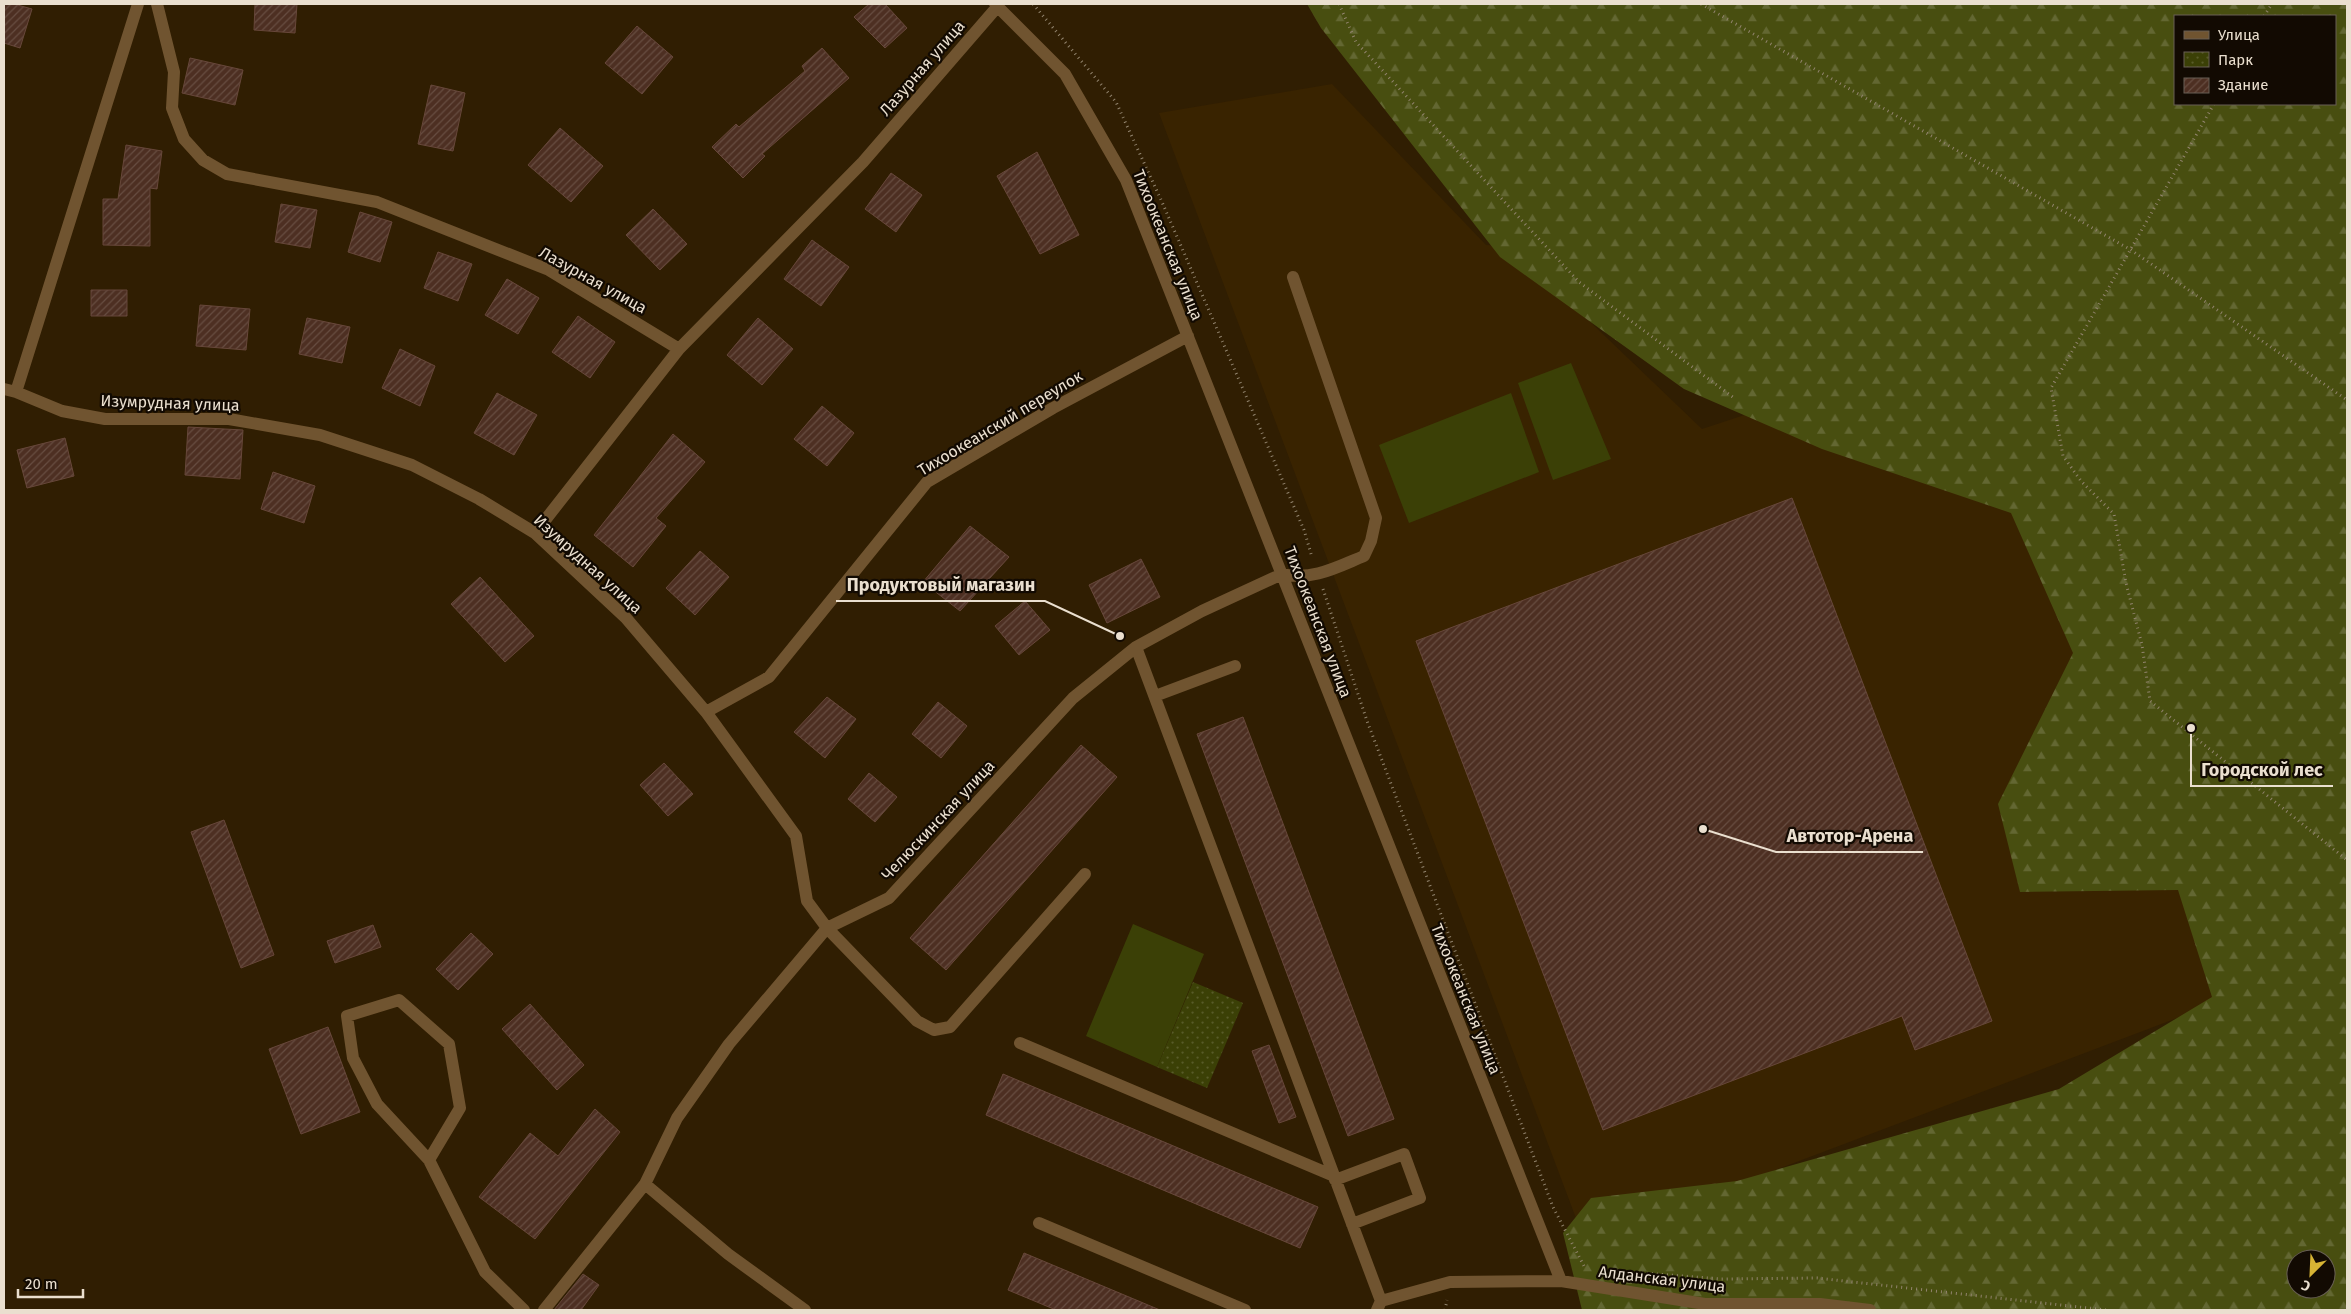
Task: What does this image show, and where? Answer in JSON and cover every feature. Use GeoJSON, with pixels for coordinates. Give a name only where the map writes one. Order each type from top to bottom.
{"type":"FeatureCollection","features":[{"type":"Feature","properties":{"kind":"street"},"geometry":{"type":"LineString","coordinates":[[10,390],[138,4]]}},
{"type":"Feature","properties":{"kind":"street","name":"Лазурная улица"},"geometry":{"type":"LineString","coordinates":[[157,4],[174,72],[172,108],[184,139],[203,160],[227,174],[376,202],[549,270],[679,348],[863,162],[996,5]]}},
{"type":"Feature","properties":{"kind":"street","name":"Тихоокеанская улица"},"geometry":{"type":"LineString","coordinates":[[996,5],[1065,74],[1126,180],[1282,574],[1326,691],[1561,1281]]}},
{"type":"Feature","properties":{"kind":"street"},"geometry":{"type":"LineString","coordinates":[[1282,574],[1299,578],[1331,570],[1364,556],[1371,540],[1376,518],[1293,277]]}},
{"type":"Feature","properties":{"kind":"street","name":"Тихоокеанский переулок"},"geometry":{"type":"LineString","coordinates":[[706,712],[769,678],[927,482],[1053,408],[1188,336]]}},
{"type":"Feature","properties":{"kind":"street"},"geometry":{"type":"LineString","coordinates":[[535,533],[679,348]]}},
{"type":"Feature","properties":{"kind":"street","name":"Изумрудная улица"},"geometry":{"type":"LineString","coordinates":[[10,390],[62,411],[105,419],[229,419],[320,435],[412,466],[479,499],[535,533],[626,618],[706,712],[796,836],[807,901],[827,928],[916,1021],[934,1030],[950,1027],[1085,874]]}},
{"type":"Feature","properties":{"kind":"street","name":"Челюскинская улица"},"geometry":{"type":"LineString","coordinates":[[544,1310],[645,1184],[677,1118],[729,1044],[827,928],[889,898],[1073,698],[1136,647],[1202,611],[1282,574]]}},
{"type":"Feature","properties":{"kind":"street"},"geometry":{"type":"LineString","coordinates":[[1136,647],[1352,1224],[1379,1306]]}},
{"type":"Feature","properties":{"kind":"street"},"geometry":{"type":"LineString","coordinates":[[1155,696],[1235,666]]}},
{"type":"Feature","properties":{"kind":"street"},"geometry":{"type":"LineString","coordinates":[[429,1160],[460,1108],[449,1044],[399,1000],[347,1016],[352,1058],[377,1104],[429,1160],[485,1272],[524,1310]]}},
{"type":"Feature","properties":{"kind":"street"},"geometry":{"type":"LineString","coordinates":[[1020,1043],[1335,1178],[1404,1154],[1420,1198],[1352,1224]]}},
{"type":"Feature","properties":{"kind":"street"},"geometry":{"type":"LineString","coordinates":[[645,1184],[728,1254],[805,1310]]}},
{"type":"Feature","properties":{"kind":"street"},"geometry":{"type":"LineString","coordinates":[[1039,1223],[1245,1310]]}},
{"type":"Feature","properties":{"kind":"street","name":"Алданская улица"},"geometry":{"type":"LineString","coordinates":[[1379,1306],[1450,1282],[1561,1281],[1705,1304],[1820,1304],[1870,1310]]}},
{"type":"Feature","properties":{"kind":"path"},"geometry":{"type":"LineString","coordinates":[[1033,4],[1116,102],[1162,202],[1300,521],[1367,721],[1553,1207],[1586,1268],[1595,1269]]}},
{"type":"Feature","properties":{"kind":"path"},"geometry":{"type":"LineString","coordinates":[[1339,4],[1356,42],[1579,282],[1734,398]]}},
{"type":"Feature","properties":{"kind":"path"},"geometry":{"type":"LineString","coordinates":[[1701,4],[2130,250],[2347,400]]}},
{"type":"Feature","properties":{"kind":"path"},"geometry":{"type":"LineString","coordinates":[[2265,15],[2272,4]]}},
{"type":"Feature","properties":{"kind":"path"},"geometry":{"type":"LineString","coordinates":[[2213,105],[2051,388],[2063,456],[2081,481],[2114,514],[2126,583],[2142,645],[2150,701],[2347,860]]}},
{"type":"Feature","properties":{"kind":"path"},"geometry":{"type":"LineString","coordinates":[[1615,1271],[1721,1279],[1817,1278],[2106,1310]]}},
{"type":"Feature","properties":{"kind":"shaded area"},"geometry":{"type":"Polygon","coordinates":[[[1332,84],[1486,245],[1511,246],[1702,429],[1987,335],[2238,995],[1585,1242],[1159,113],[1332,84]]]}},
{"type":"Feature","properties":{"kind":"green space"},"geometry":{"type":"Polygon","coordinates":[[[1307,4],[2347,4],[2347,1310],[1582,1310],[1563,1233],[1591,1198],[1737,1181],[2059,1089],[2212,997],[2178,890],[2020,892],[1998,804],[2073,653],[2011,513],[1822,449],[1684,389],[1500,257],[1321,28],[1307,4]]]}},
{"type":"Feature","properties":{"kind":"green space"},"geometry":{"type":"Polygon","coordinates":[[[1571,363],[1611,459],[1553,480],[1518,383],[1571,363]]]}},
{"type":"Feature","properties":{"kind":"green space"},"geometry":{"type":"Polygon","coordinates":[[[1511,393],[1539,472],[1409,523],[1379,445],[1511,393]]]}},
{"type":"Feature","properties":{"kind":"green space"},"geometry":{"type":"Polygon","coordinates":[[[1133,924],[1204,954],[1157,1067],[1086,1036],[1133,924]]]}},
{"type":"Feature","properties":{"kind":"green space"},"geometry":{"type":"Polygon","coordinates":[[[1193,982],[1243,1003],[1207,1088],[1157,1067],[1193,982]]]}},
{"type":"Feature","properties":{"kind":"building"},"geometry":{"type":"Polygon","coordinates":[[[4,4],[14,4],[32,9],[20,48],[4,43],[4,4]]]}},
{"type":"Feature","properties":{"kind":"building"},"geometry":{"type":"Polygon","coordinates":[[[255,4],[297,4],[295,33],[254,30],[255,4]]]}},
{"type":"Feature","properties":{"kind":"building"},"geometry":{"type":"Polygon","coordinates":[[[869,4],[885,4],[907,28],[885,48],[854,17],[869,4]]]}},
{"type":"Feature","properties":{"kind":"building"},"geometry":{"type":"Polygon","coordinates":[[[637,26],[673,57],[642,94],[605,63],[637,26]]]}},
{"type":"Feature","properties":{"kind":"building"},"geometry":{"type":"Polygon","coordinates":[[[822,48],[849,78],[762,154],[765,156],[743,178],[712,147],[736,124],[739,127],[805,71],[802,66],[822,48]]]}},
{"type":"Feature","properties":{"kind":"building"},"geometry":{"type":"Polygon","coordinates":[[[190,58],[243,70],[235,105],[182,93],[190,58]]]}},
{"type":"Feature","properties":{"kind":"building"},"geometry":{"type":"Polygon","coordinates":[[[431,85],[465,93],[453,151],[418,144],[431,85]]]}},
{"type":"Feature","properties":{"kind":"building"},"geometry":{"type":"Polygon","coordinates":[[[560,128],[603,166],[571,202],[528,165],[560,128]]]}},
{"type":"Feature","properties":{"kind":"building"},"geometry":{"type":"Polygon","coordinates":[[[126,145],[162,151],[157,189],[150,188],[150,246],[103,245],[103,199],[118,199],[126,145]]]}},
{"type":"Feature","properties":{"kind":"building"},"geometry":{"type":"Polygon","coordinates":[[[1037,152],[1079,235],[1040,254],[997,176],[1037,152]]]}},
{"type":"Feature","properties":{"kind":"building"},"geometry":{"type":"Polygon","coordinates":[[[891,173],[922,195],[896,232],[865,209],[891,173]]]}},
{"type":"Feature","properties":{"kind":"building"},"geometry":{"type":"Polygon","coordinates":[[[281,204],[317,210],[310,248],[275,242],[281,204]]]}},
{"type":"Feature","properties":{"kind":"building"},"geometry":{"type":"Polygon","coordinates":[[[653,209],[687,244],[660,270],[626,235],[653,209]]]}},
{"type":"Feature","properties":{"kind":"building"},"geometry":{"type":"Polygon","coordinates":[[[360,212],[392,222],[380,262],[348,252],[360,212]]]}},
{"type":"Feature","properties":{"kind":"building"},"geometry":{"type":"Polygon","coordinates":[[[812,240],[849,267],[821,306],[784,279],[812,240]]]}},
{"type":"Feature","properties":{"kind":"building"},"geometry":{"type":"Polygon","coordinates":[[[438,252],[472,264],[458,301],[424,288],[438,252]]]}},
{"type":"Feature","properties":{"kind":"building"},"geometry":{"type":"Polygon","coordinates":[[[507,279],[539,298],[518,334],[485,315],[507,279]]]}},
{"type":"Feature","properties":{"kind":"building"},"geometry":{"type":"Polygon","coordinates":[[[91,290],[127,290],[127,316],[91,316],[91,290]]]}},
{"type":"Feature","properties":{"kind":"building"},"geometry":{"type":"Polygon","coordinates":[[[200,305],[250,309],[246,350],[196,346],[200,305]]]}},
{"type":"Feature","properties":{"kind":"building"},"geometry":{"type":"Polygon","coordinates":[[[578,316],[615,342],[590,378],[552,352],[578,316]]]}},
{"type":"Feature","properties":{"kind":"building"},"geometry":{"type":"Polygon","coordinates":[[[307,318],[350,327],[342,363],[299,354],[307,318]]]}},
{"type":"Feature","properties":{"kind":"building"},"geometry":{"type":"Polygon","coordinates":[[[758,318],[793,349],[762,385],[727,355],[758,318]]]}},
{"type":"Feature","properties":{"kind":"building"},"geometry":{"type":"Polygon","coordinates":[[[400,349],[435,366],[420,406],[382,388],[400,349]]]}},
{"type":"Feature","properties":{"kind":"building"},"geometry":{"type":"Polygon","coordinates":[[[497,393],[537,415],[514,455],[474,433],[497,393]]]}},
{"type":"Feature","properties":{"kind":"building"},"geometry":{"type":"Polygon","coordinates":[[[822,406],[854,433],[827,466],[794,439],[822,406]]]}},
{"type":"Feature","properties":{"kind":"building"},"geometry":{"type":"Polygon","coordinates":[[[188,427],[243,430],[240,479],[185,475],[188,427]]]}},
{"type":"Feature","properties":{"kind":"building"},"geometry":{"type":"Polygon","coordinates":[[[673,434],[705,462],[656,518],[666,526],[633,567],[594,535],[673,434]]]}},
{"type":"Feature","properties":{"kind":"building"},"geometry":{"type":"Polygon","coordinates":[[[65,438],[74,476],[27,488],[17,450],[65,438]]]}},
{"type":"Feature","properties":{"kind":"building"},"geometry":{"type":"Polygon","coordinates":[[[273,472],[315,486],[304,523],[261,509],[273,472]]]}},
{"type":"Feature","properties":{"kind":"building"},"geometry":{"type":"Polygon","coordinates":[[[1792,498],[1992,1021],[1915,1050],[1902,1016],[1603,1130],[1416,641],[1792,498]]]}},
{"type":"Feature","properties":{"kind":"building"},"geometry":{"type":"Polygon","coordinates":[[[970,526],[1009,557],[960,611],[923,582],[970,526]]]}},
{"type":"Feature","properties":{"kind":"building"},"geometry":{"type":"Polygon","coordinates":[[[700,551],[729,577],[695,615],[666,588],[700,551]]]}},
{"type":"Feature","properties":{"kind":"building"},"geometry":{"type":"Polygon","coordinates":[[[1141,559],[1160,597],[1107,623],[1089,585],[1141,559]]]}},
{"type":"Feature","properties":{"kind":"building"},"geometry":{"type":"Polygon","coordinates":[[[480,577],[534,636],[505,662],[451,604],[480,577]]]}},
{"type":"Feature","properties":{"kind":"building"},"geometry":{"type":"Polygon","coordinates":[[[1025,601],[1050,630],[1019,655],[995,626],[1025,601]]]}},
{"type":"Feature","properties":{"kind":"building"},"geometry":{"type":"Polygon","coordinates":[[[827,697],[856,719],[825,758],[794,732],[827,697]]]}},
{"type":"Feature","properties":{"kind":"building"},"geometry":{"type":"Polygon","coordinates":[[[938,702],[967,726],[941,758],[912,734],[938,702]]]}},
{"type":"Feature","properties":{"kind":"building"},"geometry":{"type":"Polygon","coordinates":[[[1243,717],[1394,1119],[1348,1136],[1197,734],[1243,717]]]}},
{"type":"Feature","properties":{"kind":"building"},"geometry":{"type":"Polygon","coordinates":[[[1081,745],[1117,777],[946,970],[910,938],[1081,745]]]}},
{"type":"Feature","properties":{"kind":"building"},"geometry":{"type":"Polygon","coordinates":[[[664,763],[693,794],[668,816],[640,785],[664,763]]]}},
{"type":"Feature","properties":{"kind":"building"},"geometry":{"type":"Polygon","coordinates":[[[869,773],[897,797],[875,822],[848,799],[869,773]]]}},
{"type":"Feature","properties":{"kind":"building"},"geometry":{"type":"Polygon","coordinates":[[[224,820],[274,955],[241,968],[191,832],[224,820]]]}},
{"type":"Feature","properties":{"kind":"building"},"geometry":{"type":"Polygon","coordinates":[[[373,925],[381,947],[335,963],[327,941],[373,925]]]}},
{"type":"Feature","properties":{"kind":"building"},"geometry":{"type":"Polygon","coordinates":[[[471,933],[493,954],[458,990],[436,969],[471,933]]]}},
{"type":"Feature","properties":{"kind":"building"},"geometry":{"type":"Polygon","coordinates":[[[530,1004],[584,1065],[557,1090],[502,1029],[530,1004]]]}},
{"type":"Feature","properties":{"kind":"building"},"geometry":{"type":"Polygon","coordinates":[[[328,1027],[360,1112],[301,1134],[269,1049],[328,1027]]]}},
{"type":"Feature","properties":{"kind":"building"},"geometry":{"type":"Polygon","coordinates":[[[1269,1045],[1296,1117],[1279,1123],[1252,1051],[1269,1045]]]}},
{"type":"Feature","properties":{"kind":"building"},"geometry":{"type":"Polygon","coordinates":[[[1003,1074],[1318,1207],[1300,1248],[986,1115],[1003,1074]]]}},
{"type":"Feature","properties":{"kind":"building"},"geometry":{"type":"Polygon","coordinates":[[[595,1109],[620,1132],[535,1239],[479,1197],[530,1133],[558,1156],[595,1109]]]}},
{"type":"Feature","properties":{"kind":"building"},"geometry":{"type":"Polygon","coordinates":[[[1024,1253],[1160,1310],[1056,1310],[1008,1290],[1024,1253]]]}},
{"type":"Feature","properties":{"kind":"building"},"geometry":{"type":"Polygon","coordinates":[[[583,1274],[599,1285],[581,1310],[554,1310],[583,1274]]]}},
{"type":"Feature","properties":{"kind":"place","name":"Продуктовый магазин"},"geometry":{"type":"Point","coordinates":[1120,636]}},
{"type":"Feature","properties":{"kind":"place","name":"Городской лес"},"geometry":{"type":"Point","coordinates":[2191,728]}},
{"type":"Feature","properties":{"kind":"place","name":"Автотор-Арена"},"geometry":{"type":"Point","coordinates":[1703,829]}}]}
